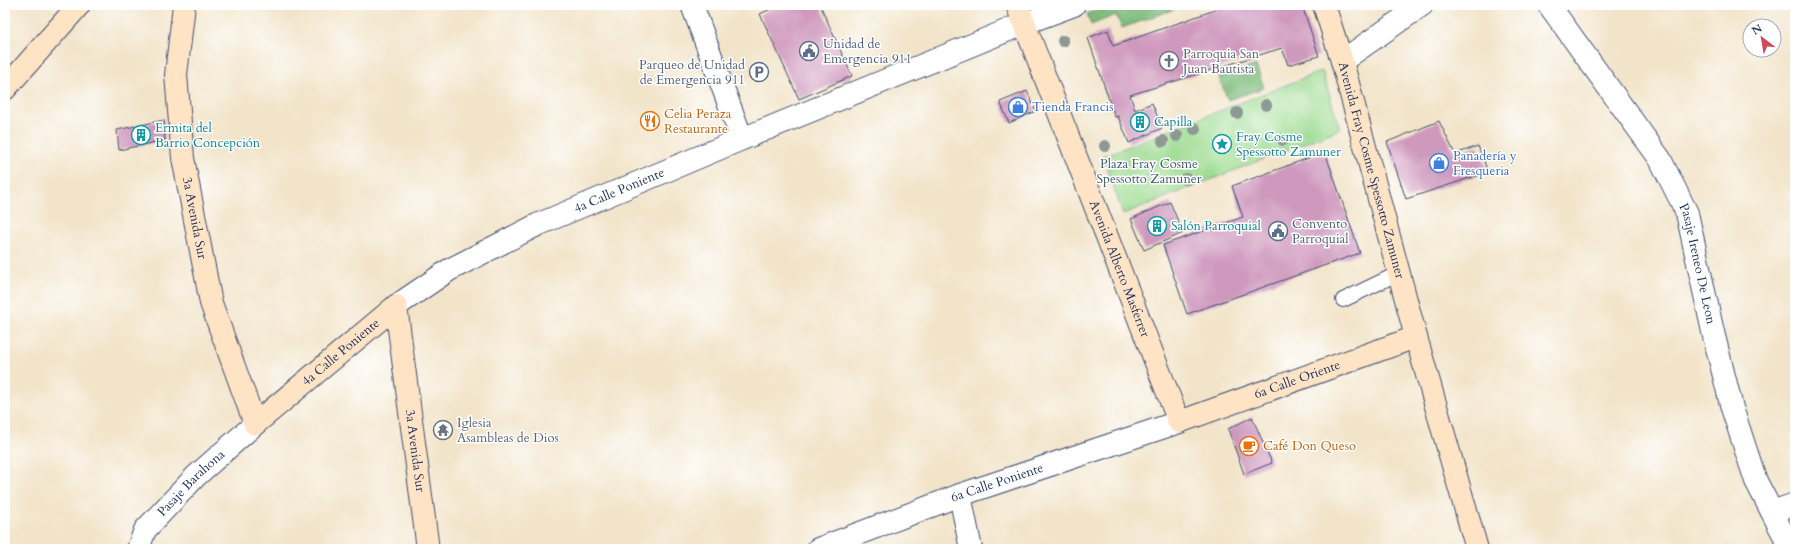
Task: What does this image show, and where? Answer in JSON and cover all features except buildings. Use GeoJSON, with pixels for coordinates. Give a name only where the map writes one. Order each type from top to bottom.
{"type":"FeatureCollection","features":[{"type":"Feature","properties":{"kind":"main road"},"geometry":{"type":"LineString","coordinates":[[5,90],[78,5]]}},
{"type":"Feature","properties":{"kind":"main road","name":"3a Avenida Sur"},"geometry":{"type":"LineString","coordinates":[[184,5],[176,75],[183,158],[211,303],[254,424]]}},
{"type":"Feature","properties":{"kind":"main road","name":"Avenida Fray Cosme Spessotto Zamuner"},"geometry":{"type":"LineString","coordinates":[[1324,5],[1342,61],[1416,337],[1477,549]]}},
{"type":"Feature","properties":{"kind":"main road","name":"Avenida Alberto Masferrer"},"geometry":{"type":"LineString","coordinates":[[1020,14],[1178,422]]}},
{"type":"Feature","properties":{"kind":"main road","name":"3a Avenida Sur"},"geometry":{"type":"LineString","coordinates":[[396,306],[428,549]]}},
{"type":"Feature","properties":{"kind":"main road","name":"4a Calle Poniente"},"geometry":{"type":"LineString","coordinates":[[254,424],[396,306]]}},
{"type":"Feature","properties":{"kind":"main road","name":"6a Calle Oriente"},"geometry":{"type":"LineString","coordinates":[[1178,422],[1416,337]]}},
{"type":"Feature","properties":{"kind":"street"},"geometry":{"type":"LineString","coordinates":[[692,5],[742,139]]}},
{"type":"Feature","properties":{"kind":"street","name":"4a Calle Poniente"},"geometry":{"type":"LineString","coordinates":[[396,306],[449,270],[537,226],[742,139],[1020,14],[1074,5]]}},
{"type":"Feature","properties":{"kind":"street"},"geometry":{"type":"LineString","coordinates":[[1342,61],[1422,5]]}},
{"type":"Feature","properties":{"kind":"street","name":"Pasaje Ireneo De Leon"},"geometry":{"type":"LineString","coordinates":[[1548,5],[1660,159],[1687,213],[1713,332],[1732,408],[1756,481],[1791,549]]}},
{"type":"Feature","properties":{"kind":"street","name":"6a Calle Poniente"},"geometry":{"type":"LineString","coordinates":[[818,549],[960,495],[1178,422]]}},
{"type":"Feature","properties":{"kind":"street","name":"Pasaje Barahona"},"geometry":{"type":"LineString","coordinates":[[138,549],[145,530],[196,476],[254,424]]}},
{"type":"Feature","properties":{"kind":"street"},"geometry":{"type":"LineString","coordinates":[[960,495],[971,549]]}},
{"type":"Feature","properties":{"kind":"street"},"geometry":{"type":"LineString","coordinates":[[1772,512],[1795,504]]}},
{"type":"Feature","properties":{"kind":"lane"},"geometry":{"type":"LineString","coordinates":[[1343,300],[1399,273]]}},
{"type":"Feature","properties":{"kind":"green space"},"geometry":{"type":"Polygon","coordinates":[[[1111,5],[1176,5],[1177,8],[1122,28],[1116,15],[1091,25],[1087,14],[1111,5]]]}},
{"type":"Feature","properties":{"kind":"green space"},"geometry":{"type":"Polygon","coordinates":[[[1256,65],[1264,88],[1228,100],[1219,78],[1256,65]]]}},
{"type":"Feature","properties":{"kind":"green space","name":"Plaza Fray Cosme Spessotto Zamuner"},"geometry":{"type":"Polygon","coordinates":[[[1322,71],[1340,129],[1123,214],[1103,156],[1322,71]]]}},
{"type":"Feature","properties":{"kind":"place","name":"Unidad de Emergencia 911"},"geometry":{"type":"Point","coordinates":[809,51]}},
{"type":"Feature","properties":{"kind":"place","name":"Parroquia San Juan Bautista"},"geometry":{"type":"Point","coordinates":[1169,61]}},
{"type":"Feature","properties":{"kind":"place","name":"Parqueo de Unidad de Emergencia 911"},"geometry":{"type":"Point","coordinates":[759,72]}},
{"type":"Feature","properties":{"kind":"place","name":"Tienda Francis"},"geometry":{"type":"Point","coordinates":[1018,107]}},
{"type":"Feature","properties":{"kind":"place","name":"Celia Peraza Restaurante"},"geometry":{"type":"Point","coordinates":[650,121]}},
{"type":"Feature","properties":{"kind":"place","name":"Capilla"},"geometry":{"type":"Point","coordinates":[1140,122]}},
{"type":"Feature","properties":{"kind":"place","name":"Ermita del Barrio Concepción"},"geometry":{"type":"Point","coordinates":[141,135]}},
{"type":"Feature","properties":{"kind":"place","name":"Fray Cosme Spessotto Zamuner"},"geometry":{"type":"Point","coordinates":[1222,144]}},
{"type":"Feature","properties":{"kind":"place","name":"Panadería y Fresqueria"},"geometry":{"type":"Point","coordinates":[1439,163]}},
{"type":"Feature","properties":{"kind":"place","name":"Salón Parroquial"},"geometry":{"type":"Point","coordinates":[1157,226]}},
{"type":"Feature","properties":{"kind":"place","name":"Convento Parroquial"},"geometry":{"type":"Point","coordinates":[1278,231]}},
{"type":"Feature","properties":{"kind":"place","name":"Iglesia Asambleas de Dios"},"geometry":{"type":"Point","coordinates":[443,430]}},
{"type":"Feature","properties":{"kind":"place","name":"Café Don Queso"},"geometry":{"type":"Point","coordinates":[1249,446]}}]}
